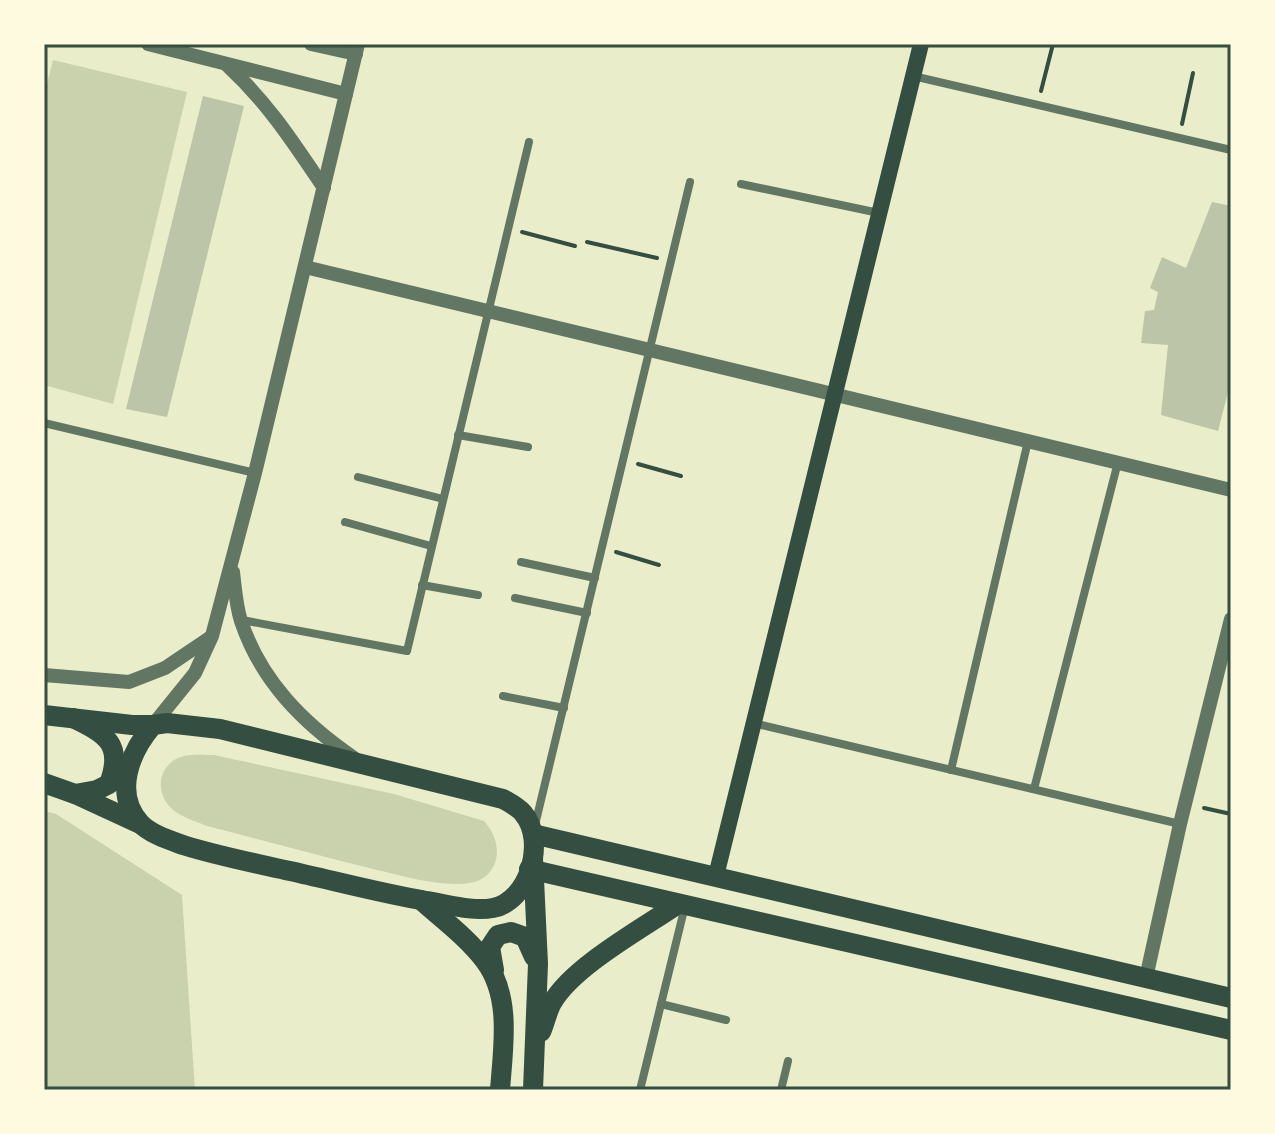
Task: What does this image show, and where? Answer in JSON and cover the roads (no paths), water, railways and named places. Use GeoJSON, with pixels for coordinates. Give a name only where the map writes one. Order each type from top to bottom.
{"type":"FeatureCollection","features":[{"type":"Feature","properties":{"kind":"main road"},"geometry":{"type":"LineString","coordinates":[[716,876],[921,44]]}},
{"type":"Feature","properties":{"kind":"main road"},"geometry":{"type":"LineString","coordinates":[[44,715],[132,725],[198,725],[503,799],[524,814],[533,834],[538,964],[533,1090]]}},
{"type":"Feature","properties":{"kind":"main road"},"geometry":{"type":"LineString","coordinates":[[73,718],[100,732],[109,740],[115,753],[115,769],[109,784],[75,794]]}},
{"type":"Feature","properties":{"kind":"main road"},"geometry":{"type":"LineString","coordinates":[[142,825],[128,805],[126,780],[133,754],[153,725]]}},
{"type":"Feature","properties":{"kind":"main road"},"geometry":{"type":"LineString","coordinates":[[44,783],[75,794],[182,845],[421,900],[486,909],[503,906],[516,895],[532,865]]}},
{"type":"Feature","properties":{"kind":"main road"},"geometry":{"type":"LineString","coordinates":[[533,834],[1231,998]]}},
{"type":"Feature","properties":{"kind":"main road"},"geometry":{"type":"LineString","coordinates":[[532,865],[682,905],[1231,1030]]}},
{"type":"Feature","properties":{"kind":"main road"},"geometry":{"type":"LineString","coordinates":[[421,900],[486,962],[497,984]]}},
{"type":"Feature","properties":{"kind":"main road"},"geometry":{"type":"LineString","coordinates":[[536,1048],[551,1004],[565,985],[594,962],[682,905]]}},
{"type":"Feature","properties":{"kind":"main road"},"geometry":{"type":"LineString","coordinates":[[500,1090],[504,1025],[490,947],[498,935],[511,932],[525,937],[538,964]]}},
{"type":"Feature","properties":{"kind":"main road"},"geometry":{"type":"LineString","coordinates":[[1139,1008],[1146,978]]}},
{"type":"Feature","properties":{"kind":"street"},"geometry":{"type":"LineString","coordinates":[[148,44],[346,94]]}},
{"type":"Feature","properties":{"kind":"street"},"geometry":{"type":"LineString","coordinates":[[153,725],[195,673],[212,636],[255,473],[357,49],[311,44]]}},
{"type":"Feature","properties":{"kind":"street"},"geometry":{"type":"LineString","coordinates":[[224,62],[265,103],[324,188]]}},
{"type":"Feature","properties":{"kind":"street"},"geometry":{"type":"LineString","coordinates":[[913,76],[1231,150]]}},
{"type":"Feature","properties":{"kind":"street"},"geometry":{"type":"LineString","coordinates":[[240,620],[407,651],[529,142]]}},
{"type":"Feature","properties":{"kind":"street"},"geometry":{"type":"LineString","coordinates":[[533,834],[690,182]]}},
{"type":"Feature","properties":{"kind":"street"},"geometry":{"type":"LineString","coordinates":[[741,184],[879,213]]}},
{"type":"Feature","properties":{"kind":"street"},"geometry":{"type":"LineString","coordinates":[[305,267],[1231,490]]}},
{"type":"Feature","properties":{"kind":"street"},"geometry":{"type":"LineString","coordinates":[[44,423],[255,473]]}},
{"type":"Feature","properties":{"kind":"street"},"geometry":{"type":"LineString","coordinates":[[458,435],[528,447]]}},
{"type":"Feature","properties":{"kind":"street"},"geometry":{"type":"LineString","coordinates":[[951,770],[1028,441]]}},
{"type":"Feature","properties":{"kind":"street"},"geometry":{"type":"LineString","coordinates":[[1034,789],[1118,462]]}},
{"type":"Feature","properties":{"kind":"street"},"geometry":{"type":"LineString","coordinates":[[358,477],[443,499]]}},
{"type":"Feature","properties":{"kind":"street"},"geometry":{"type":"LineString","coordinates":[[345,522],[431,546]]}},
{"type":"Feature","properties":{"kind":"street"},"geometry":{"type":"LineString","coordinates":[[521,562],[595,578]]}},
{"type":"Feature","properties":{"kind":"street"},"geometry":{"type":"LineString","coordinates":[[232,563],[240,620],[264,672],[282,697],[318,733],[361,763]]}},
{"type":"Feature","properties":{"kind":"street"},"geometry":{"type":"LineString","coordinates":[[422,585],[478,595]]}},
{"type":"Feature","properties":{"kind":"street"},"geometry":{"type":"LineString","coordinates":[[515,598],[587,613]]}},
{"type":"Feature","properties":{"kind":"street"},"geometry":{"type":"LineString","coordinates":[[1146,978],[1231,619]]}},
{"type":"Feature","properties":{"kind":"street"},"geometry":{"type":"LineString","coordinates":[[44,675],[129,682],[165,668],[212,636]]}},
{"type":"Feature","properties":{"kind":"street"},"geometry":{"type":"LineString","coordinates":[[503,696],[564,708]]}},
{"type":"Feature","properties":{"kind":"street"},"geometry":{"type":"LineString","coordinates":[[753,723],[1180,824]]}},
{"type":"Feature","properties":{"kind":"street"},"geometry":{"type":"LineString","coordinates":[[640,1090],[682,905]]}},
{"type":"Feature","properties":{"kind":"street"},"geometry":{"type":"LineString","coordinates":[[661,1004],[726,1020]]}},
{"type":"Feature","properties":{"kind":"street"},"geometry":{"type":"LineString","coordinates":[[781,1090],[788,1061]]}}]}
